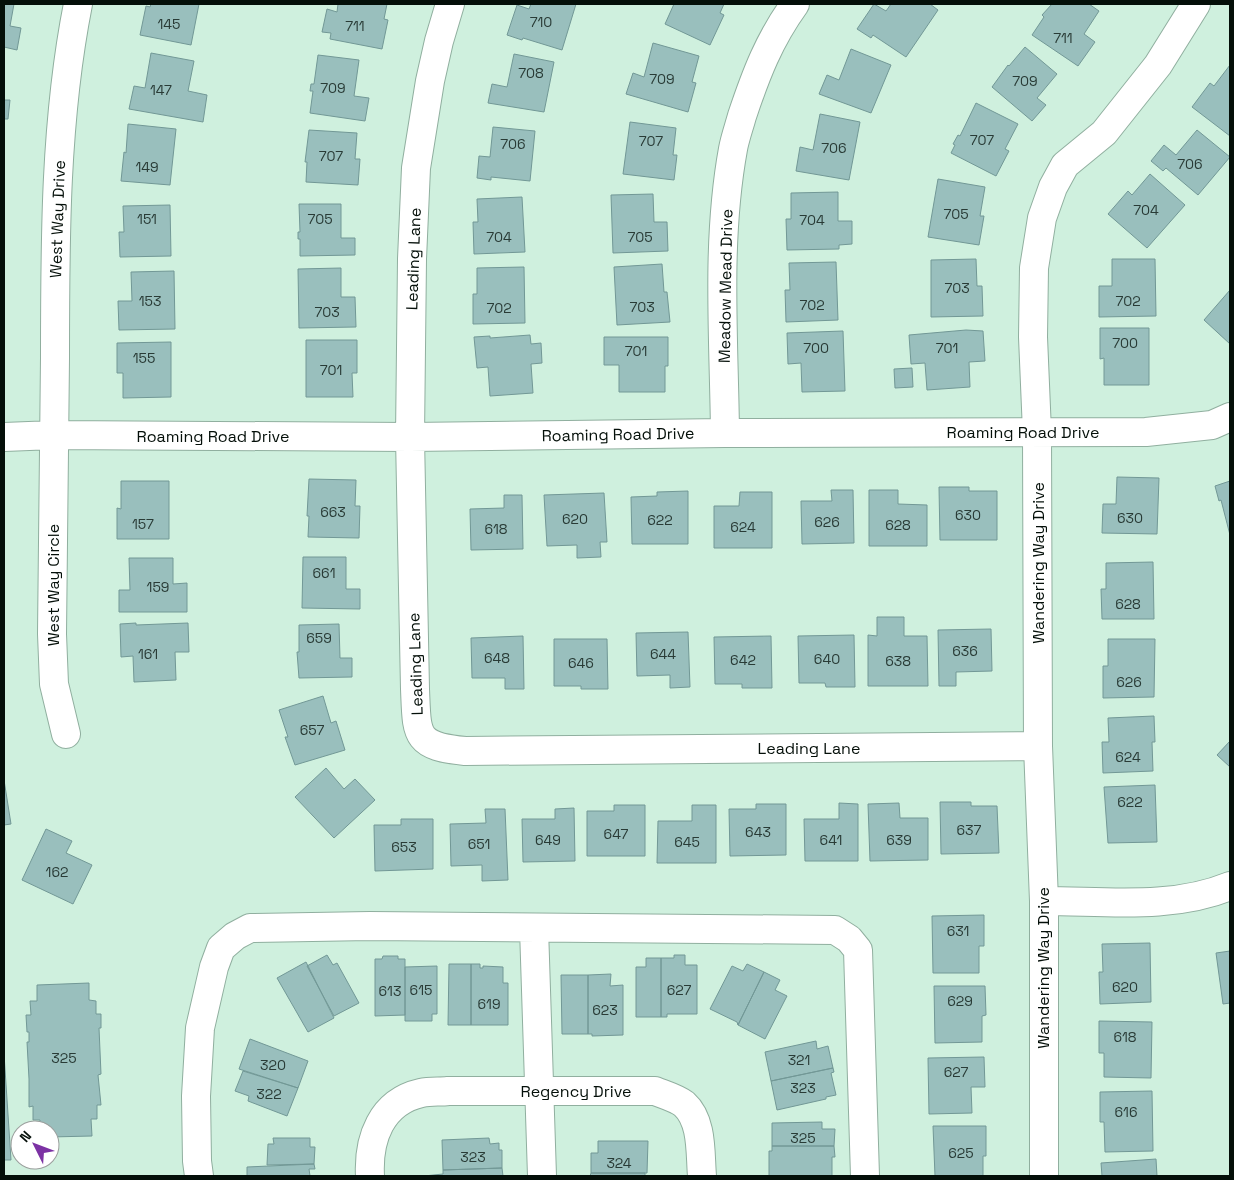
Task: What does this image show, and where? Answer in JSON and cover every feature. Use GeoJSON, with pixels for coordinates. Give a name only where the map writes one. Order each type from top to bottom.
{"type":"FeatureCollection","features":[{"type":"Feature","properties":{"kind":"street","name":"West Way Drive"},"geometry":{"type":"LineString","coordinates":[[54,435],[55,222],[63,101],[78,4]]}},
{"type":"Feature","properties":{"kind":"street","name":"Leading Lane"},"geometry":{"type":"LineString","coordinates":[[450,4],[430,81],[416,168],[412,259],[410,437],[416,721],[420,736],[433,746],[465,751],[1038,746]]}},
{"type":"Feature","properties":{"kind":"street","name":"Meadow Mead Drive"},"geometry":{"type":"LineString","coordinates":[[725,432],[722,239],[733,147],[759,67],[778,28],[795,4]]}},
{"type":"Feature","properties":{"kind":"street","name":"Wandering Way Drive"},"geometry":{"type":"LineString","coordinates":[[1044,1176],[1044,901],[1038,746],[1038,432],[1033,337],[1034,268],[1042,218],[1053,187],[1065,165],[1104,133],[1158,66],[1196,4]]}},
{"type":"Feature","properties":{"kind":"street","name":"Roaming Road Drive"},"geometry":{"type":"LineString","coordinates":[[4,437],[54,435],[410,437],[725,432],[1146,432],[1212,425],[1230,417]]}},
{"type":"Feature","properties":{"kind":"street","name":"West Way Circle"},"geometry":{"type":"LineString","coordinates":[[54,435],[52,634],[54,684],[66,734]]}},
{"type":"Feature","properties":{"kind":"street"},"geometry":{"type":"LineString","coordinates":[[1044,901],[1148,902],[1174,900],[1230,886]]}},
{"type":"Feature","properties":{"kind":"street"},"geometry":{"type":"LineString","coordinates":[[199,1176],[196,1161],[196,1096],[200,1028],[216,961],[221,948],[235,936],[250,928],[370,926],[835,930],[848,939],[858,950],[865,1176]]}},
{"type":"Feature","properties":{"kind":"street"},"geometry":{"type":"LineString","coordinates":[[534,928],[542,1176]]}},
{"type":"Feature","properties":{"kind":"street","name":"Regency Drive"},"geometry":{"type":"LineString","coordinates":[[370,1176],[374,1136],[382,1119],[392,1108],[405,1099],[421,1093],[448,1091],[655,1091],[676,1099],[693,1116],[697,1129],[702,1176]]}},
{"type":"Feature","properties":{"kind":"building"},"geometry":{"type":"Polygon","coordinates":[[[4,4],[14,4],[10,26],[21,28],[17,50],[4,47],[4,4]]]}},
{"type":"Feature","properties":{"kind":"building"},"geometry":{"type":"Polygon","coordinates":[[[151,4],[199,4],[191,45],[140,35],[146,6],[150,7],[151,4]]]}},
{"type":"Feature","properties":{"kind":"building"},"geometry":{"type":"Polygon","coordinates":[[[338,4],[387,4],[384,19],[388,20],[382,49],[330,39],[331,33],[322,32],[327,9],[337,12],[338,4]]]}},
{"type":"Feature","properties":{"kind":"building"},"geometry":{"type":"Polygon","coordinates":[[[531,4],[576,4],[562,50],[507,35],[517,5],[529,9],[531,4]]]}},
{"type":"Feature","properties":{"kind":"building"},"geometry":{"type":"Polygon","coordinates":[[[674,4],[724,4],[720,13],[724,15],[710,45],[665,24],[674,4]]]}},
{"type":"Feature","properties":{"kind":"building"},"geometry":{"type":"Polygon","coordinates":[[[874,4],[886,11],[891,4],[930,4],[938,10],[906,57],[873,35],[871,38],[857,29],[874,4]]]}},
{"type":"Feature","properties":{"kind":"building"},"geometry":{"type":"Polygon","coordinates":[[[1052,4],[1089,4],[1099,11],[1084,34],[1095,42],[1078,66],[1032,35],[1044,17],[1042,15],[1052,4]]]}},
{"type":"Feature","properties":{"kind":"building"},"geometry":{"type":"Polygon","coordinates":[[[653,43],[699,56],[692,82],[696,83],[688,112],[626,94],[633,73],[644,77],[653,43]]]}},
{"type":"Feature","properties":{"kind":"building"},"geometry":{"type":"Polygon","coordinates":[[[1025,47],[1057,74],[1037,98],[1046,105],[1032,121],[992,87],[1008,65],[1025,47]]]}},
{"type":"Feature","properties":{"kind":"building"},"geometry":{"type":"Polygon","coordinates":[[[851,49],[891,65],[871,113],[819,94],[827,75],[839,80],[851,49]]]}},
{"type":"Feature","properties":{"kind":"building"},"geometry":{"type":"Polygon","coordinates":[[[151,53],[194,61],[188,91],[207,95],[203,122],[129,109],[134,86],[145,88],[151,53]]]}},
{"type":"Feature","properties":{"kind":"building"},"geometry":{"type":"Polygon","coordinates":[[[514,54],[554,62],[544,112],[488,103],[492,84],[507,87],[514,54]]]}},
{"type":"Feature","properties":{"kind":"building"},"geometry":{"type":"Polygon","coordinates":[[[318,55],[359,60],[354,96],[369,98],[365,121],[310,113],[313,91],[310,91],[311,84],[314,84],[318,55]]]}},
{"type":"Feature","properties":{"kind":"building"},"geometry":{"type":"Polygon","coordinates":[[[1230,65],[1230,136],[1192,107],[1210,83],[1214,86],[1230,65]]]}},
{"type":"Feature","properties":{"kind":"building"},"geometry":{"type":"Polygon","coordinates":[[[4,100],[10,100],[8,119],[4,119],[4,100]]]}},
{"type":"Feature","properties":{"kind":"building"},"geometry":{"type":"Polygon","coordinates":[[[976,103],[1018,124],[1005,149],[1009,151],[996,176],[951,153],[955,145],[953,144],[958,135],[960,136],[976,103]]]}},
{"type":"Feature","properties":{"kind":"building"},"geometry":{"type":"Polygon","coordinates":[[[820,114],[860,122],[849,180],[796,171],[800,147],[813,150],[820,114]]]}},
{"type":"Feature","properties":{"kind":"building"},"geometry":{"type":"Polygon","coordinates":[[[630,122],[676,128],[673,155],[677,155],[674,180],[623,174],[630,122]]]}},
{"type":"Feature","properties":{"kind":"building"},"geometry":{"type":"Polygon","coordinates":[[[128,124],[176,129],[170,185],[121,181],[124,152],[126,153],[128,124]]]}},
{"type":"Feature","properties":{"kind":"building"},"geometry":{"type":"Polygon","coordinates":[[[493,127],[535,131],[530,181],[491,177],[491,180],[477,178],[479,156],[490,157],[493,127]]]}},
{"type":"Feature","properties":{"kind":"building"},"geometry":{"type":"Polygon","coordinates":[[[309,130],[357,133],[355,159],[360,159],[358,185],[306,182],[307,162],[305,162],[309,130]]]}},
{"type":"Feature","properties":{"kind":"building"},"geometry":{"type":"Polygon","coordinates":[[[1197,130],[1230,157],[1198,195],[1166,168],[1163,171],[1151,161],[1164,145],[1176,155],[1197,130]]]}},
{"type":"Feature","properties":{"kind":"building"},"geometry":{"type":"Polygon","coordinates":[[[1150,174],[1185,205],[1147,248],[1108,214],[1128,191],[1132,195],[1150,174]]]}},
{"type":"Feature","properties":{"kind":"building"},"geometry":{"type":"Polygon","coordinates":[[[938,179],[985,187],[980,216],[984,216],[979,245],[928,237],[938,179]]]}},
{"type":"Feature","properties":{"kind":"building"},"geometry":{"type":"Polygon","coordinates":[[[838,192],[838,221],[852,221],[852,244],[839,245],[839,249],[787,250],[786,219],[791,219],[791,193],[838,192]]]}},
{"type":"Feature","properties":{"kind":"building"},"geometry":{"type":"Polygon","coordinates":[[[653,194],[654,222],[667,222],[668,251],[613,253],[611,195],[653,194]]]}},
{"type":"Feature","properties":{"kind":"building"},"geometry":{"type":"Polygon","coordinates":[[[522,197],[525,252],[474,254],[473,222],[478,222],[477,199],[522,197]]]}},
{"type":"Feature","properties":{"kind":"building"},"geometry":{"type":"Polygon","coordinates":[[[299,204],[341,204],[341,238],[355,238],[355,255],[300,256],[300,239],[298,239],[298,232],[300,232],[299,204]]]}},
{"type":"Feature","properties":{"kind":"building"},"geometry":{"type":"Polygon","coordinates":[[[170,205],[171,256],[120,257],[119,232],[124,232],[123,206],[170,205]]]}},
{"type":"Feature","properties":{"kind":"building"},"geometry":{"type":"Polygon","coordinates":[[[976,259],[977,286],[982,286],[983,316],[931,317],[931,260],[976,259]]]}},
{"type":"Feature","properties":{"kind":"building"},"geometry":{"type":"Polygon","coordinates":[[[1112,259],[1155,259],[1156,316],[1099,317],[1099,286],[1112,286],[1112,259]]]}},
{"type":"Feature","properties":{"kind":"building"},"geometry":{"type":"Polygon","coordinates":[[[836,262],[838,320],[786,322],[785,290],[790,290],[789,263],[836,262]]]}},
{"type":"Feature","properties":{"kind":"building"},"geometry":{"type":"Polygon","coordinates":[[[662,264],[664,292],[667,292],[670,322],[617,325],[614,267],[662,264]]]}},
{"type":"Feature","properties":{"kind":"building"},"geometry":{"type":"Polygon","coordinates":[[[524,267],[525,323],[473,324],[473,294],[477,294],[477,268],[524,267]]]}},
{"type":"Feature","properties":{"kind":"building"},"geometry":{"type":"Polygon","coordinates":[[[341,268],[341,297],[355,297],[356,327],[299,328],[298,269],[341,268]]]}},
{"type":"Feature","properties":{"kind":"building"},"geometry":{"type":"Polygon","coordinates":[[[174,271],[175,329],[119,330],[118,301],[132,301],[131,272],[174,271]]]}},
{"type":"Feature","properties":{"kind":"building"},"geometry":{"type":"Polygon","coordinates":[[[1230,290],[1230,344],[1204,320],[1230,290]]]}},
{"type":"Feature","properties":{"kind":"building"},"geometry":{"type":"Polygon","coordinates":[[[1100,328],[1149,328],[1149,385],[1104,385],[1104,358],[1100,359],[1100,328]]]}},
{"type":"Feature","properties":{"kind":"building"},"geometry":{"type":"Polygon","coordinates":[[[966,330],[983,331],[985,361],[969,362],[970,387],[927,390],[925,363],[911,364],[909,335],[966,330]]]}},
{"type":"Feature","properties":{"kind":"building"},"geometry":{"type":"Polygon","coordinates":[[[843,331],[845,391],[802,392],[801,363],[788,364],[787,333],[843,331]]]}},
{"type":"Feature","properties":{"kind":"building"},"geometry":{"type":"Polygon","coordinates":[[[530,335],[531,344],[541,343],[542,363],[531,364],[533,393],[490,396],[488,367],[477,368],[474,337],[490,336],[490,338],[530,335]]]}},
{"type":"Feature","properties":{"kind":"building"},"geometry":{"type":"Polygon","coordinates":[[[604,337],[668,337],[668,366],[665,366],[665,392],[619,392],[619,365],[604,365],[604,337]]]}},
{"type":"Feature","properties":{"kind":"building"},"geometry":{"type":"Polygon","coordinates":[[[306,340],[357,340],[357,373],[352,373],[353,397],[306,397],[306,340]]]}},
{"type":"Feature","properties":{"kind":"building"},"geometry":{"type":"Polygon","coordinates":[[[171,342],[171,397],[123,398],[123,373],[117,373],[117,343],[171,342]]]}},
{"type":"Feature","properties":{"kind":"building"},"geometry":{"type":"Polygon","coordinates":[[[912,368],[913,387],[895,388],[894,369],[912,368]]]}},
{"type":"Feature","properties":{"kind":"building"},"geometry":{"type":"Polygon","coordinates":[[[1117,477],[1159,478],[1157,534],[1102,533],[1103,504],[1116,504],[1117,477]]]}},
{"type":"Feature","properties":{"kind":"building"},"geometry":{"type":"Polygon","coordinates":[[[309,479],[356,480],[355,506],[360,506],[359,538],[308,537],[309,479]]]}},
{"type":"Feature","properties":{"kind":"building"},"geometry":{"type":"Polygon","coordinates":[[[121,481],[169,481],[169,539],[117,539],[117,508],[121,509],[121,481]]]}},
{"type":"Feature","properties":{"kind":"building"},"geometry":{"type":"Polygon","coordinates":[[[1230,481],[1230,535],[1221,500],[1219,501],[1215,486],[1230,481]]]}},
{"type":"Feature","properties":{"kind":"building"},"geometry":{"type":"Polygon","coordinates":[[[939,487],[969,487],[969,491],[997,491],[997,540],[940,540],[939,487]]]}},
{"type":"Feature","properties":{"kind":"building"},"geometry":{"type":"Polygon","coordinates":[[[831,490],[853,490],[854,543],[802,544],[801,501],[832,501],[831,490]]]}},
{"type":"Feature","properties":{"kind":"building"},"geometry":{"type":"Polygon","coordinates":[[[869,490],[898,490],[898,504],[927,505],[927,546],[869,546],[869,490]]]}},
{"type":"Feature","properties":{"kind":"building"},"geometry":{"type":"Polygon","coordinates":[[[688,491],[688,544],[632,544],[631,497],[657,496],[657,492],[688,491]]]}},
{"type":"Feature","properties":{"kind":"building"},"geometry":{"type":"Polygon","coordinates":[[[740,492],[772,492],[772,548],[714,548],[714,506],[739,506],[740,492]]]}},
{"type":"Feature","properties":{"kind":"building"},"geometry":{"type":"Polygon","coordinates":[[[604,493],[607,542],[600,542],[601,557],[577,558],[577,545],[547,546],[544,495],[604,493]]]}},
{"type":"Feature","properties":{"kind":"building"},"geometry":{"type":"Polygon","coordinates":[[[504,495],[522,495],[523,549],[471,550],[470,509],[504,508],[504,495]]]}},
{"type":"Feature","properties":{"kind":"building"},"geometry":{"type":"Polygon","coordinates":[[[303,557],[346,557],[346,589],[360,589],[360,609],[302,608],[303,557]]]}},
{"type":"Feature","properties":{"kind":"building"},"geometry":{"type":"Polygon","coordinates":[[[129,558],[173,558],[173,584],[187,583],[187,612],[119,612],[119,590],[130,590],[129,558]]]}},
{"type":"Feature","properties":{"kind":"building"},"geometry":{"type":"Polygon","coordinates":[[[1153,562],[1154,619],[1102,619],[1101,589],[1106,589],[1106,563],[1153,562]]]}},
{"type":"Feature","properties":{"kind":"building"},"geometry":{"type":"Polygon","coordinates":[[[877,617],[904,617],[904,636],[927,636],[928,686],[868,686],[868,635],[877,636],[877,617]]]}},
{"type":"Feature","properties":{"kind":"building"},"geometry":{"type":"Polygon","coordinates":[[[136,623],[136,625],[188,623],[189,652],[175,652],[176,680],[134,682],[133,656],[121,657],[120,624],[136,623]]]}},
{"type":"Feature","properties":{"kind":"building"},"geometry":{"type":"Polygon","coordinates":[[[339,624],[340,658],[352,658],[352,677],[299,678],[297,652],[299,652],[299,625],[339,624]]]}},
{"type":"Feature","properties":{"kind":"building"},"geometry":{"type":"Polygon","coordinates":[[[991,629],[992,671],[956,672],[956,686],[939,686],[938,630],[991,629]]]}},
{"type":"Feature","properties":{"kind":"building"},"geometry":{"type":"Polygon","coordinates":[[[688,632],[690,687],[670,688],[670,675],[637,676],[636,633],[688,632]]]}},
{"type":"Feature","properties":{"kind":"building"},"geometry":{"type":"Polygon","coordinates":[[[854,635],[855,687],[826,687],[825,683],[799,683],[798,636],[854,635]]]}},
{"type":"Feature","properties":{"kind":"building"},"geometry":{"type":"Polygon","coordinates":[[[523,636],[524,689],[505,689],[505,678],[472,678],[471,638],[523,636]]]}},
{"type":"Feature","properties":{"kind":"building"},"geometry":{"type":"Polygon","coordinates":[[[771,636],[772,688],[742,688],[742,684],[715,684],[714,637],[771,636]]]}},
{"type":"Feature","properties":{"kind":"building"},"geometry":{"type":"Polygon","coordinates":[[[554,639],[607,639],[608,689],[554,686],[554,639]]]}},
{"type":"Feature","properties":{"kind":"building"},"geometry":{"type":"Polygon","coordinates":[[[1108,639],[1155,639],[1154,697],[1103,698],[1103,666],[1108,666],[1108,639]]]}},
{"type":"Feature","properties":{"kind":"building"},"geometry":{"type":"Polygon","coordinates":[[[323,696],[331,723],[336,721],[345,750],[295,765],[285,737],[288,737],[279,710],[323,696]]]}},
{"type":"Feature","properties":{"kind":"building"},"geometry":{"type":"Polygon","coordinates":[[[1154,716],[1155,742],[1152,742],[1153,771],[1103,773],[1102,742],[1109,742],[1108,718],[1154,716]]]}},
{"type":"Feature","properties":{"kind":"building"},"geometry":{"type":"Polygon","coordinates":[[[1230,741],[1230,767],[1217,755],[1230,741]]]}},
{"type":"Feature","properties":{"kind":"building"},"geometry":{"type":"Polygon","coordinates":[[[326,768],[344,789],[355,779],[375,800],[334,838],[295,797],[326,768]]]}},
{"type":"Feature","properties":{"kind":"building"},"geometry":{"type":"Polygon","coordinates":[[[4,780],[11,824],[4,825],[4,780]]]}},
{"type":"Feature","properties":{"kind":"building"},"geometry":{"type":"Polygon","coordinates":[[[1155,785],[1157,842],[1108,843],[1104,787],[1155,785]]]}},
{"type":"Feature","properties":{"kind":"building"},"geometry":{"type":"Polygon","coordinates":[[[940,802],[971,802],[971,806],[997,806],[999,853],[941,854],[940,802]]]}},
{"type":"Feature","properties":{"kind":"building"},"geometry":{"type":"Polygon","coordinates":[[[839,803],[858,804],[858,861],[805,861],[804,819],[839,819],[839,803]]]}},
{"type":"Feature","properties":{"kind":"building"},"geometry":{"type":"Polygon","coordinates":[[[899,803],[900,818],[928,818],[928,860],[870,861],[868,804],[899,803]]]}},
{"type":"Feature","properties":{"kind":"building"},"geometry":{"type":"Polygon","coordinates":[[[756,804],[786,804],[786,855],[730,856],[729,809],[756,809],[756,804]]]}},
{"type":"Feature","properties":{"kind":"building"},"geometry":{"type":"Polygon","coordinates":[[[614,805],[645,805],[645,856],[587,856],[587,811],[614,811],[614,805]]]}},
{"type":"Feature","properties":{"kind":"building"},"geometry":{"type":"Polygon","coordinates":[[[692,805],[716,805],[716,863],[657,863],[658,821],[692,821],[692,805]]]}},
{"type":"Feature","properties":{"kind":"building"},"geometry":{"type":"Polygon","coordinates":[[[574,808],[575,861],[523,862],[522,819],[555,819],[555,809],[574,808]]]}},
{"type":"Feature","properties":{"kind":"building"},"geometry":{"type":"Polygon","coordinates":[[[485,809],[505,809],[508,880],[482,881],[482,865],[451,866],[450,824],[486,823],[485,809]]]}},
{"type":"Feature","properties":{"kind":"building"},"geometry":{"type":"Polygon","coordinates":[[[401,819],[433,819],[433,869],[375,871],[374,825],[401,825],[401,819]]]}},
{"type":"Feature","properties":{"kind":"building"},"geometry":{"type":"Polygon","coordinates":[[[46,829],[72,841],[66,853],[92,865],[73,904],[22,880],[46,829]]]}},
{"type":"Feature","properties":{"kind":"building"},"geometry":{"type":"Polygon","coordinates":[[[984,915],[984,946],[979,946],[979,973],[933,973],[932,916],[984,915]]]}},
{"type":"Feature","properties":{"kind":"building"},"geometry":{"type":"Polygon","coordinates":[[[1150,943],[1151,1002],[1100,1004],[1099,972],[1103,972],[1102,944],[1150,943]]]}},
{"type":"Feature","properties":{"kind":"building"},"geometry":{"type":"Polygon","coordinates":[[[1230,951],[1230,1003],[1223,1004],[1216,953],[1230,951]]]}},
{"type":"Feature","properties":{"kind":"building"},"geometry":{"type":"Polygon","coordinates":[[[327,955],[333,965],[337,963],[359,1003],[334,1016],[307,966],[327,955]]]}},
{"type":"Feature","properties":{"kind":"building"},"geometry":{"type":"Polygon","coordinates":[[[674,955],[685,955],[685,965],[697,965],[697,1014],[667,1014],[667,1017],[661,1017],[661,958],[674,958],[674,955]]]}},
{"type":"Feature","properties":{"kind":"building"},"geometry":{"type":"Polygon","coordinates":[[[383,956],[398,956],[398,959],[405,959],[405,1015],[375,1016],[375,959],[382,959],[383,956]]]}},
{"type":"Feature","properties":{"kind":"building"},"geometry":{"type":"Polygon","coordinates":[[[646,958],[661,958],[661,1017],[636,1017],[636,967],[646,967],[646,958]]]}},
{"type":"Feature","properties":{"kind":"building"},"geometry":{"type":"Polygon","coordinates":[[[306,962],[334,1018],[308,1032],[277,978],[306,962]]]}},
{"type":"Feature","properties":{"kind":"building"},"geometry":{"type":"Polygon","coordinates":[[[449,964],[471,964],[471,1025],[448,1025],[449,964]]]}},
{"type":"Feature","properties":{"kind":"building"},"geometry":{"type":"Polygon","coordinates":[[[471,964],[480,964],[480,968],[483,968],[483,966],[503,967],[503,983],[508,983],[508,1025],[471,1025],[471,964]]]}},
{"type":"Feature","properties":{"kind":"building"},"geometry":{"type":"Polygon","coordinates":[[[747,964],[764,972],[738,1025],[737,1022],[710,1009],[732,966],[743,971],[747,964]]]}},
{"type":"Feature","properties":{"kind":"building"},"geometry":{"type":"Polygon","coordinates":[[[437,966],[437,1014],[432,1014],[432,1021],[405,1021],[405,967],[437,966]]]}},
{"type":"Feature","properties":{"kind":"building"},"geometry":{"type":"Polygon","coordinates":[[[764,972],[780,980],[775,990],[787,996],[765,1039],[738,1025],[764,972]]]}},
{"type":"Feature","properties":{"kind":"building"},"geometry":{"type":"Polygon","coordinates":[[[611,974],[610,986],[623,985],[623,1035],[592,1036],[592,1034],[588,1034],[588,975],[611,974]]]}},
{"type":"Feature","properties":{"kind":"building"},"geometry":{"type":"Polygon","coordinates":[[[561,975],[588,975],[588,1034],[562,1034],[561,975]]]}},
{"type":"Feature","properties":{"kind":"building"},"geometry":{"type":"Polygon","coordinates":[[[89,983],[89,1000],[96,1001],[96,1014],[101,1014],[101,1028],[99,1028],[101,1074],[98,1075],[101,1105],[97,1105],[97,1119],[91,1119],[92,1136],[60,1137],[60,1120],[33,1120],[33,1106],[29,1107],[27,1042],[29,1042],[29,1032],[27,1032],[26,1015],[31,1015],[30,1001],[37,1001],[37,985],[89,983]]]}},
{"type":"Feature","properties":{"kind":"building"},"geometry":{"type":"Polygon","coordinates":[[[934,986],[985,986],[986,1015],[982,1016],[982,1042],[935,1043],[934,986]]]}},
{"type":"Feature","properties":{"kind":"building"},"geometry":{"type":"Polygon","coordinates":[[[1099,1021],[1152,1022],[1151,1078],[1104,1077],[1104,1053],[1099,1053],[1099,1021]]]}},
{"type":"Feature","properties":{"kind":"building"},"geometry":{"type":"Polygon","coordinates":[[[250,1039],[308,1061],[298,1088],[239,1069],[250,1039]]]}},
{"type":"Feature","properties":{"kind":"building"},"geometry":{"type":"Polygon","coordinates":[[[816,1041],[817,1049],[828,1046],[833,1068],[771,1081],[765,1052],[816,1041]]]}},
{"type":"Feature","properties":{"kind":"building"},"geometry":{"type":"Polygon","coordinates":[[[4,1054],[10,1160],[4,1160],[4,1054]]]}},
{"type":"Feature","properties":{"kind":"building"},"geometry":{"type":"Polygon","coordinates":[[[984,1057],[985,1087],[971,1087],[972,1113],[929,1114],[928,1058],[984,1057]]]}},
{"type":"Feature","properties":{"kind":"building"},"geometry":{"type":"Polygon","coordinates":[[[833,1068],[834,1072],[831,1073],[836,1095],[777,1110],[771,1081],[833,1068]]]}},
{"type":"Feature","properties":{"kind":"building"},"geometry":{"type":"Polygon","coordinates":[[[243,1071],[298,1088],[287,1116],[248,1101],[249,1096],[235,1091],[243,1071]]]}},
{"type":"Feature","properties":{"kind":"building"},"geometry":{"type":"Polygon","coordinates":[[[1152,1091],[1153,1151],[1105,1152],[1104,1122],[1100,1122],[1100,1092],[1152,1091]]]}},
{"type":"Feature","properties":{"kind":"building"},"geometry":{"type":"Polygon","coordinates":[[[822,1122],[822,1129],[835,1129],[834,1146],[772,1146],[772,1123],[822,1122]]]}},
{"type":"Feature","properties":{"kind":"building"},"geometry":{"type":"Polygon","coordinates":[[[933,1126],[986,1126],[986,1156],[983,1156],[983,1176],[935,1176],[933,1126]]]}},
{"type":"Feature","properties":{"kind":"building"},"geometry":{"type":"Polygon","coordinates":[[[273,1138],[310,1138],[310,1147],[315,1147],[314,1164],[267,1165],[268,1144],[274,1144],[273,1138]]]}},
{"type":"Feature","properties":{"kind":"building"},"geometry":{"type":"Polygon","coordinates":[[[489,1138],[490,1144],[499,1143],[499,1150],[502,1150],[502,1168],[443,1170],[442,1140],[489,1138]]]}},
{"type":"Feature","properties":{"kind":"building"},"geometry":{"type":"Polygon","coordinates":[[[598,1141],[648,1141],[647,1173],[591,1173],[591,1153],[598,1153],[598,1141]]]}},
{"type":"Feature","properties":{"kind":"building"},"geometry":{"type":"Polygon","coordinates":[[[772,1146],[834,1146],[835,1157],[832,1157],[832,1176],[769,1176],[769,1151],[772,1151],[772,1146]]]}},
{"type":"Feature","properties":{"kind":"building"},"geometry":{"type":"Polygon","coordinates":[[[1156,1159],[1157,1176],[1102,1176],[1101,1163],[1156,1159]]]}},
{"type":"Feature","properties":{"kind":"building"},"geometry":{"type":"Polygon","coordinates":[[[314,1164],[315,1169],[309,1169],[310,1176],[247,1176],[247,1167],[314,1164]]]}},
{"type":"Feature","properties":{"kind":"building"},"geometry":{"type":"Polygon","coordinates":[[[502,1168],[503,1176],[424,1176],[443,1174],[443,1170],[502,1168]]]}},
{"type":"Feature","properties":{"kind":"building"},"geometry":{"type":"Polygon","coordinates":[[[591,1173],[645,1173],[645,1176],[590,1176],[591,1173]]]}}]}
